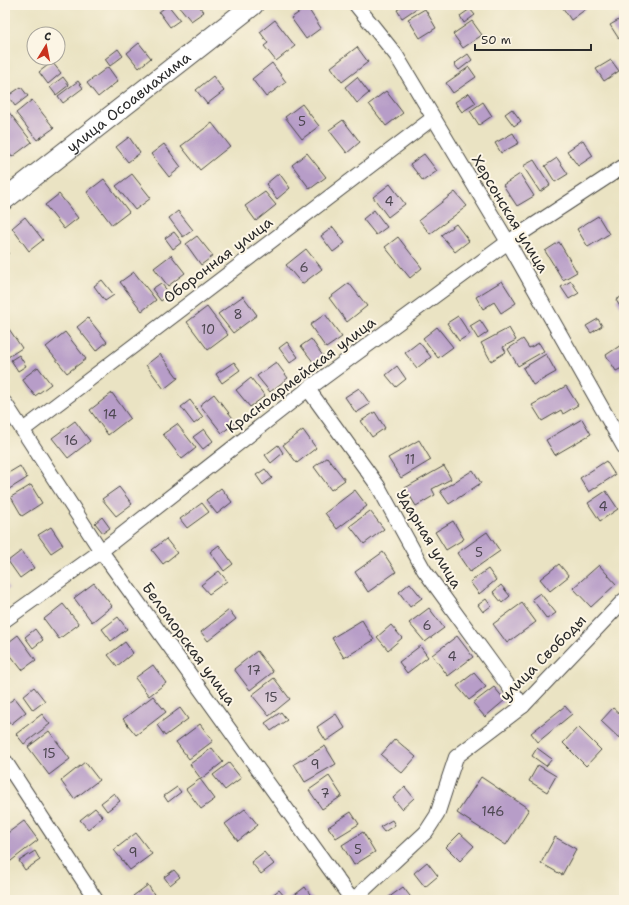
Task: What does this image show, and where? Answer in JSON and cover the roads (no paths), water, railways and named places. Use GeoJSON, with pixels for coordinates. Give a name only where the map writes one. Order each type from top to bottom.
{"type":"FeatureCollection","features":[{"type":"Feature","properties":{"kind":"street","name":"улица Осоавиахима"},"geometry":{"type":"LineString","coordinates":[[5,199],[253,5]]}},
{"type":"Feature","properties":{"kind":"street","name":"Херсонская улица"},"geometry":{"type":"LineString","coordinates":[[356,5],[396,55],[508,242],[624,447]]}},
{"type":"Feature","properties":{"kind":"street","name":"Оборонная улица"},"geometry":{"type":"LineString","coordinates":[[23,430],[433,118]]}},
{"type":"Feature","properties":{"kind":"street","name":"Красноармейская улица"},"geometry":{"type":"LineString","coordinates":[[5,620],[101,551],[308,389],[508,242],[624,166]]}},
{"type":"Feature","properties":{"kind":"street","name":"Ударная улица"},"geometry":{"type":"LineString","coordinates":[[308,389],[378,486],[424,570],[523,706]]}},
{"type":"Feature","properties":{"kind":"street","name":"Беломорская улица"},"geometry":{"type":"LineString","coordinates":[[5,403],[101,551],[352,900]]}},
{"type":"Feature","properties":{"kind":"street","name":"улица Свободы"},"geometry":{"type":"LineString","coordinates":[[352,900],[426,832],[437,815],[456,757],[523,706],[624,600]]}},
{"type":"Feature","properties":{"kind":"street"},"geometry":{"type":"LineString","coordinates":[[5,761],[96,900]]}}]}
